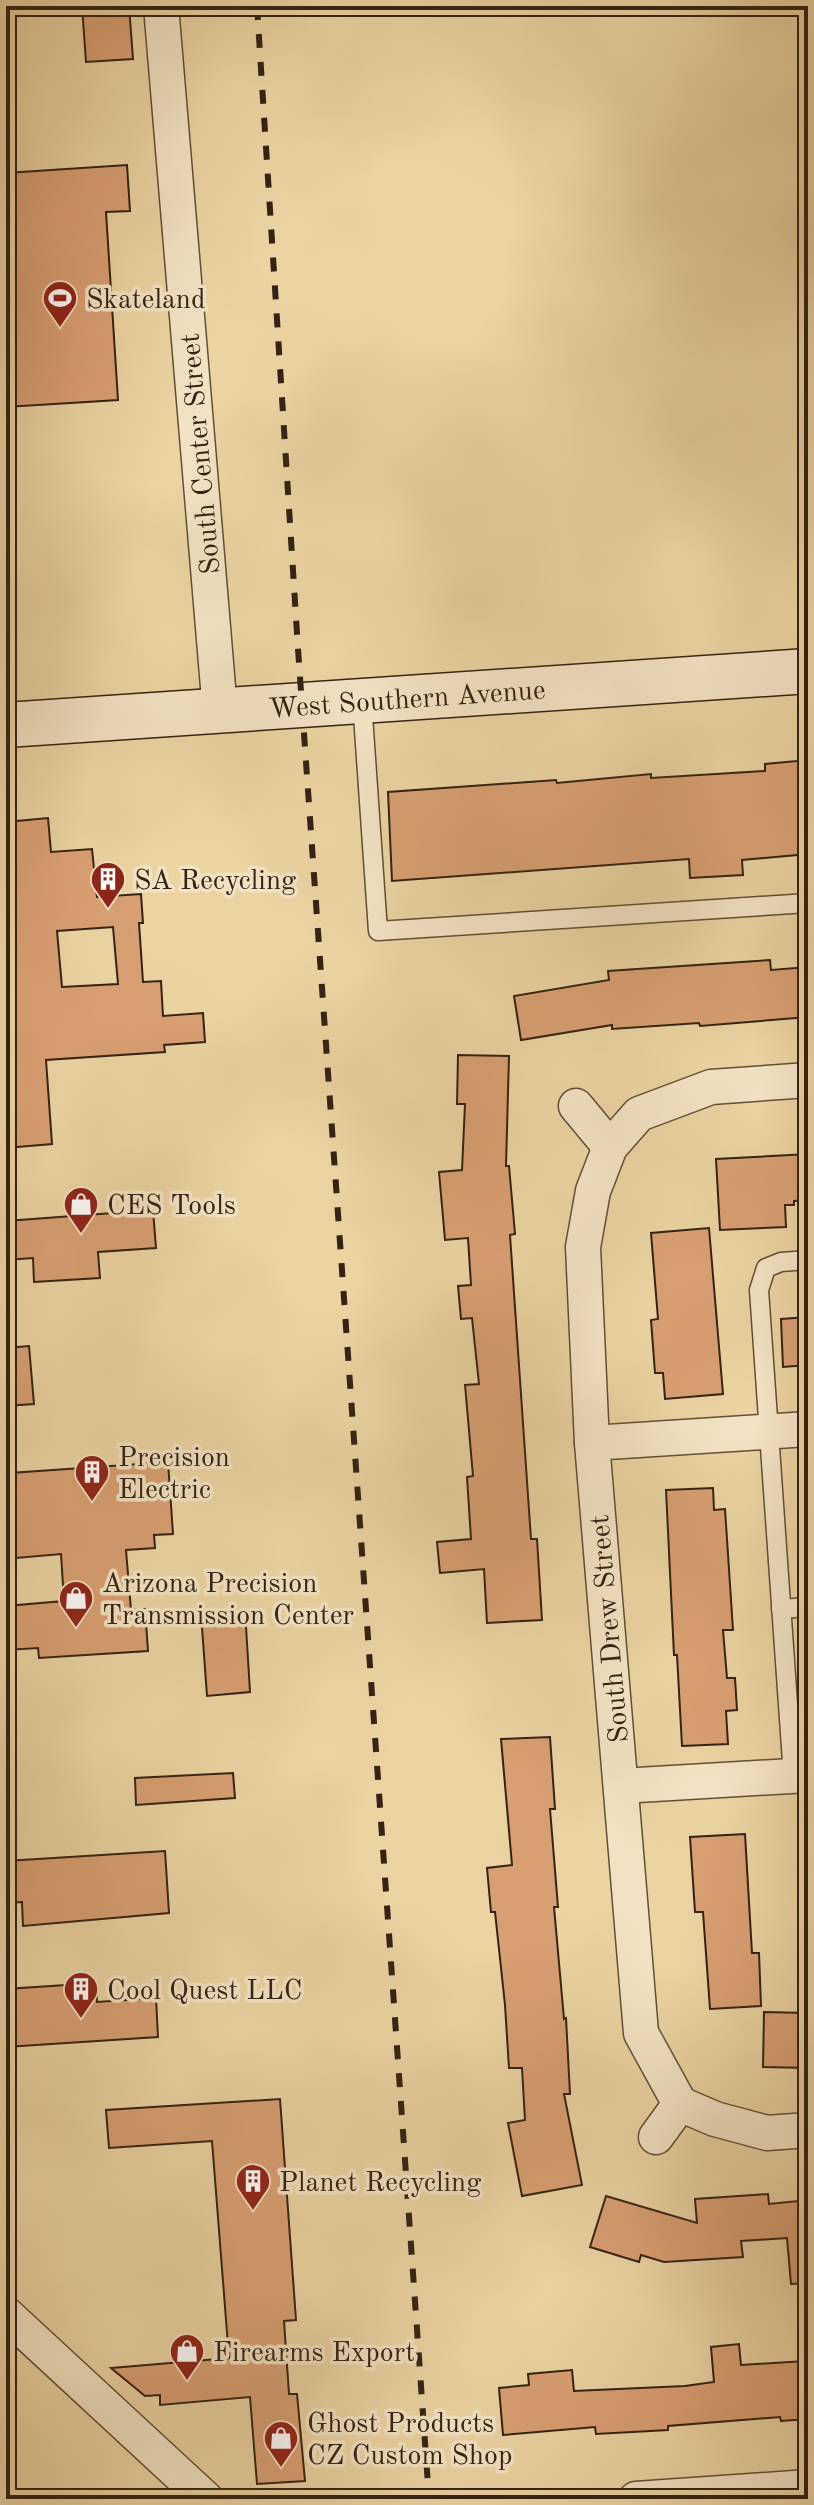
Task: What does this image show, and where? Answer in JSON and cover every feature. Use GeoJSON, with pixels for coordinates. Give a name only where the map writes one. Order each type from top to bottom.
{"type":"FeatureCollection","features":[{"type":"Feature","properties":{"kind":"main road","name":"West Southern Avenue"},"geometry":{"type":"LineString","coordinates":[[6,725],[808,671]]}},
{"type":"Feature","properties":{"kind":"street","name":"South Center Street"},"geometry":{"type":"LineString","coordinates":[[161,6],[220,711]]}},
{"type":"Feature","properties":{"kind":"street"},"geometry":{"type":"LineString","coordinates":[[576,1106],[610,1147],[639,1114],[670,1100],[711,1087],[808,1080]]}},
{"type":"Feature","properties":{"kind":"street","name":"South Drew Street"},"geometry":{"type":"LineString","coordinates":[[610,1147],[593,1191],[583,1247],[592,1443],[641,2033],[680,2104]]}},
{"type":"Feature","properties":{"kind":"street"},"geometry":{"type":"LineString","coordinates":[[592,1443],[808,1429]]}},
{"type":"Feature","properties":{"kind":"street"},"geometry":{"type":"LineString","coordinates":[[621,1786],[800,1776]]}},
{"type":"Feature","properties":{"kind":"street"},"geometry":{"type":"LineString","coordinates":[[656,2137],[680,2104],[715,2119],[767,2133],[808,2130]]}},
{"type":"Feature","properties":{"kind":"street"},"geometry":{"type":"LineString","coordinates":[[6,2314],[192,2495]]}},
{"type":"Feature","properties":{"kind":"street"},"geometry":{"type":"LineString","coordinates":[[636,2499],[728,2496],[808,2487]]}},
{"type":"Feature","properties":{"kind":"lane"},"geometry":{"type":"LineString","coordinates":[[362,701],[378,931],[808,903]]}},
{"type":"Feature","properties":{"kind":"lane"},"geometry":{"type":"LineString","coordinates":[[800,1776],[781,1609],[759,1290],[766,1268],[781,1262],[808,1260]]}},
{"type":"Feature","properties":{"kind":"lane"},"geometry":{"type":"LineString","coordinates":[[781,1609],[808,1607]]}},
{"type":"Feature","properties":{"kind":"building"},"geometry":{"type":"Polygon","coordinates":[[[82,6],[129,6],[133,59],[86,62],[82,6]]]}},
{"type":"Feature","properties":{"kind":"building","name":"Skateland"},"geometry":{"type":"Polygon","coordinates":[[[127,165],[130,211],[106,212],[118,400],[6,407],[6,173],[127,165]]]}},
{"type":"Feature","properties":{"kind":"building"},"geometry":{"type":"Polygon","coordinates":[[[808,760],[808,854],[742,860],[743,875],[690,878],[689,859],[392,881],[388,792],[556,780],[557,783],[651,774],[651,778],[765,771],[765,764],[808,760]]]}},
{"type":"Feature","properties":{"kind":"building"},"geometry":{"type":"Polygon","coordinates":[[[48,818],[51,852],[92,849],[97,897],[141,894],[143,923],[139,923],[143,982],[161,981],[163,1016],[203,1013],[205,1042],[164,1045],[165,1052],[46,1060],[52,1144],[6,1148],[6,822],[48,818]],[[113,927],[57,931],[62,987],[118,984],[113,927]]]}},
{"type":"Feature","properties":{"kind":"building"},"geometry":{"type":"Polygon","coordinates":[[[770,960],[771,970],[808,967],[808,1017],[700,1026],[699,1023],[612,1029],[612,1025],[521,1040],[514,996],[609,980],[608,971],[770,960]]]}},
{"type":"Feature","properties":{"kind":"building"},"geometry":{"type":"Polygon","coordinates":[[[458,1055],[509,1056],[506,1166],[509,1166],[515,1234],[510,1235],[531,1539],[537,1539],[542,1620],[487,1623],[484,1569],[440,1573],[437,1542],[471,1539],[467,1477],[473,1476],[465,1385],[479,1384],[472,1318],[461,1319],[458,1286],[471,1285],[468,1238],[445,1240],[439,1172],[462,1170],[465,1104],[457,1104],[458,1055]]]}},
{"type":"Feature","properties":{"kind":"building"},"geometry":{"type":"Polygon","coordinates":[[[808,1154],[808,1200],[785,1205],[786,1227],[720,1230],[716,1159],[808,1154]]]}},
{"type":"Feature","properties":{"kind":"building","name":"CES Tools"},"geometry":{"type":"Polygon","coordinates":[[[153,1210],[156,1248],[98,1252],[100,1278],[34,1282],[33,1258],[6,1260],[6,1221],[153,1210]]]}},
{"type":"Feature","properties":{"kind":"building"},"geometry":{"type":"Polygon","coordinates":[[[709,1228],[723,1394],[665,1399],[663,1373],[655,1373],[651,1320],[658,1319],[651,1233],[709,1228]]]}},
{"type":"Feature","properties":{"kind":"building"},"geometry":{"type":"Polygon","coordinates":[[[808,1317],[808,1365],[783,1367],[781,1319],[808,1317]]]}},
{"type":"Feature","properties":{"kind":"building"},"geometry":{"type":"Polygon","coordinates":[[[29,1346],[34,1404],[6,1406],[6,1348],[29,1346]]]}},
{"type":"Feature","properties":{"kind":"building","name":"Precision Electric"},"geometry":{"type":"Polygon","coordinates":[[[168,1462],[173,1534],[154,1535],[155,1548],[126,1550],[131,1610],[145,1609],[148,1651],[39,1658],[38,1648],[6,1650],[6,1606],[64,1601],[61,1554],[16,1558],[10,1473],[168,1462]]]}},
{"type":"Feature","properties":{"kind":"building"},"geometry":{"type":"Polygon","coordinates":[[[713,1488],[714,1510],[725,1509],[733,1630],[723,1630],[727,1678],[735,1678],[737,1710],[726,1711],[728,1744],[682,1746],[666,1490],[713,1488]]]}},
{"type":"Feature","properties":{"kind":"building"},"geometry":{"type":"Polygon","coordinates":[[[245,1610],[250,1692],[207,1696],[201,1614],[245,1610]]]}},
{"type":"Feature","properties":{"kind":"building"},"geometry":{"type":"Polygon","coordinates":[[[550,1737],[555,1809],[550,1809],[558,1907],[554,1907],[566,2018],[570,2094],[564,2094],[582,2185],[522,2196],[508,2123],[525,2120],[522,2068],[509,2068],[495,1912],[491,1912],[487,1868],[512,1865],[501,1739],[550,1737]]]}},
{"type":"Feature","properties":{"kind":"building"},"geometry":{"type":"Polygon","coordinates":[[[233,1773],[235,1798],[136,1805],[135,1778],[233,1773]]]}},
{"type":"Feature","properties":{"kind":"building"},"geometry":{"type":"Polygon","coordinates":[[[745,1834],[752,1953],[759,1953],[761,2006],[710,2009],[703,1912],[695,1912],[690,1837],[745,1834]]]}},
{"type":"Feature","properties":{"kind":"building"},"geometry":{"type":"Polygon","coordinates":[[[165,1851],[169,1913],[23,1926],[22,1902],[6,1903],[6,1861],[165,1851]]]}},
{"type":"Feature","properties":{"kind":"building","name":"Cool Quest LLC"},"geometry":{"type":"Polygon","coordinates":[[[96,1983],[97,2002],[156,1998],[158,2037],[6,2047],[6,1989],[96,1983]]]}},
{"type":"Feature","properties":{"kind":"building"},"geometry":{"type":"Polygon","coordinates":[[[764,2012],[808,2013],[808,2068],[763,2067],[764,2012]]]}},
{"type":"Feature","properties":{"kind":"building"},"geometry":{"type":"Polygon","coordinates":[[[280,2099],[296,2320],[284,2321],[289,2394],[297,2394],[305,2481],[257,2484],[250,2397],[160,2405],[160,2395],[145,2396],[111,2368],[229,2358],[212,2141],[109,2148],[106,2110],[280,2099]]]}},
{"type":"Feature","properties":{"kind":"building"},"geometry":{"type":"Polygon","coordinates":[[[768,2194],[769,2204],[808,2200],[808,2283],[791,2284],[787,2238],[741,2241],[743,2257],[664,2262],[641,2255],[639,2262],[590,2247],[606,2196],[697,2223],[695,2199],[768,2194]]]}},
{"type":"Feature","properties":{"kind":"building"},"geometry":{"type":"Polygon","coordinates":[[[739,2344],[741,2365],[805,2361],[808,2419],[781,2421],[780,2417],[668,2426],[668,2430],[596,2434],[595,2427],[503,2435],[499,2388],[529,2385],[528,2374],[572,2370],[574,2391],[714,2382],[711,2347],[739,2344]]]}},
{"type":"Feature","properties":{"kind":"railway"},"geometry":{"type":"LineString","coordinates":[[257,6],[298,649],[429,2499]]}},
{"type":"Feature","properties":{"kind":"place","name":"Skateland"},"geometry":{"type":"Point","coordinates":[60,329]}},
{"type":"Feature","properties":{"kind":"place","name":"SA Recycling"},"geometry":{"type":"Point","coordinates":[108,910]}},
{"type":"Feature","properties":{"kind":"place","name":"CES Tools"},"geometry":{"type":"Point","coordinates":[81,1235]}},
{"type":"Feature","properties":{"kind":"place","name":"Precision Electric"},"geometry":{"type":"Point","coordinates":[92,1503]}},
{"type":"Feature","properties":{"kind":"place","name":"Arizona Precision Transmission Center"},"geometry":{"type":"Point","coordinates":[76,1629]}},
{"type":"Feature","properties":{"kind":"place","name":"Cool Quest LLC"},"geometry":{"type":"Point","coordinates":[81,2020]}},
{"type":"Feature","properties":{"kind":"place","name":"Planet Recycling"},"geometry":{"type":"Point","coordinates":[253,2212]}},
{"type":"Feature","properties":{"kind":"place","name":"Firearms Export"},"geometry":{"type":"Point","coordinates":[187,2382]}},
{"type":"Feature","properties":{"kind":"place","name":"Ghost Products CZ Custom Shop"},"geometry":{"type":"Point","coordinates":[281,2469]}}]}
